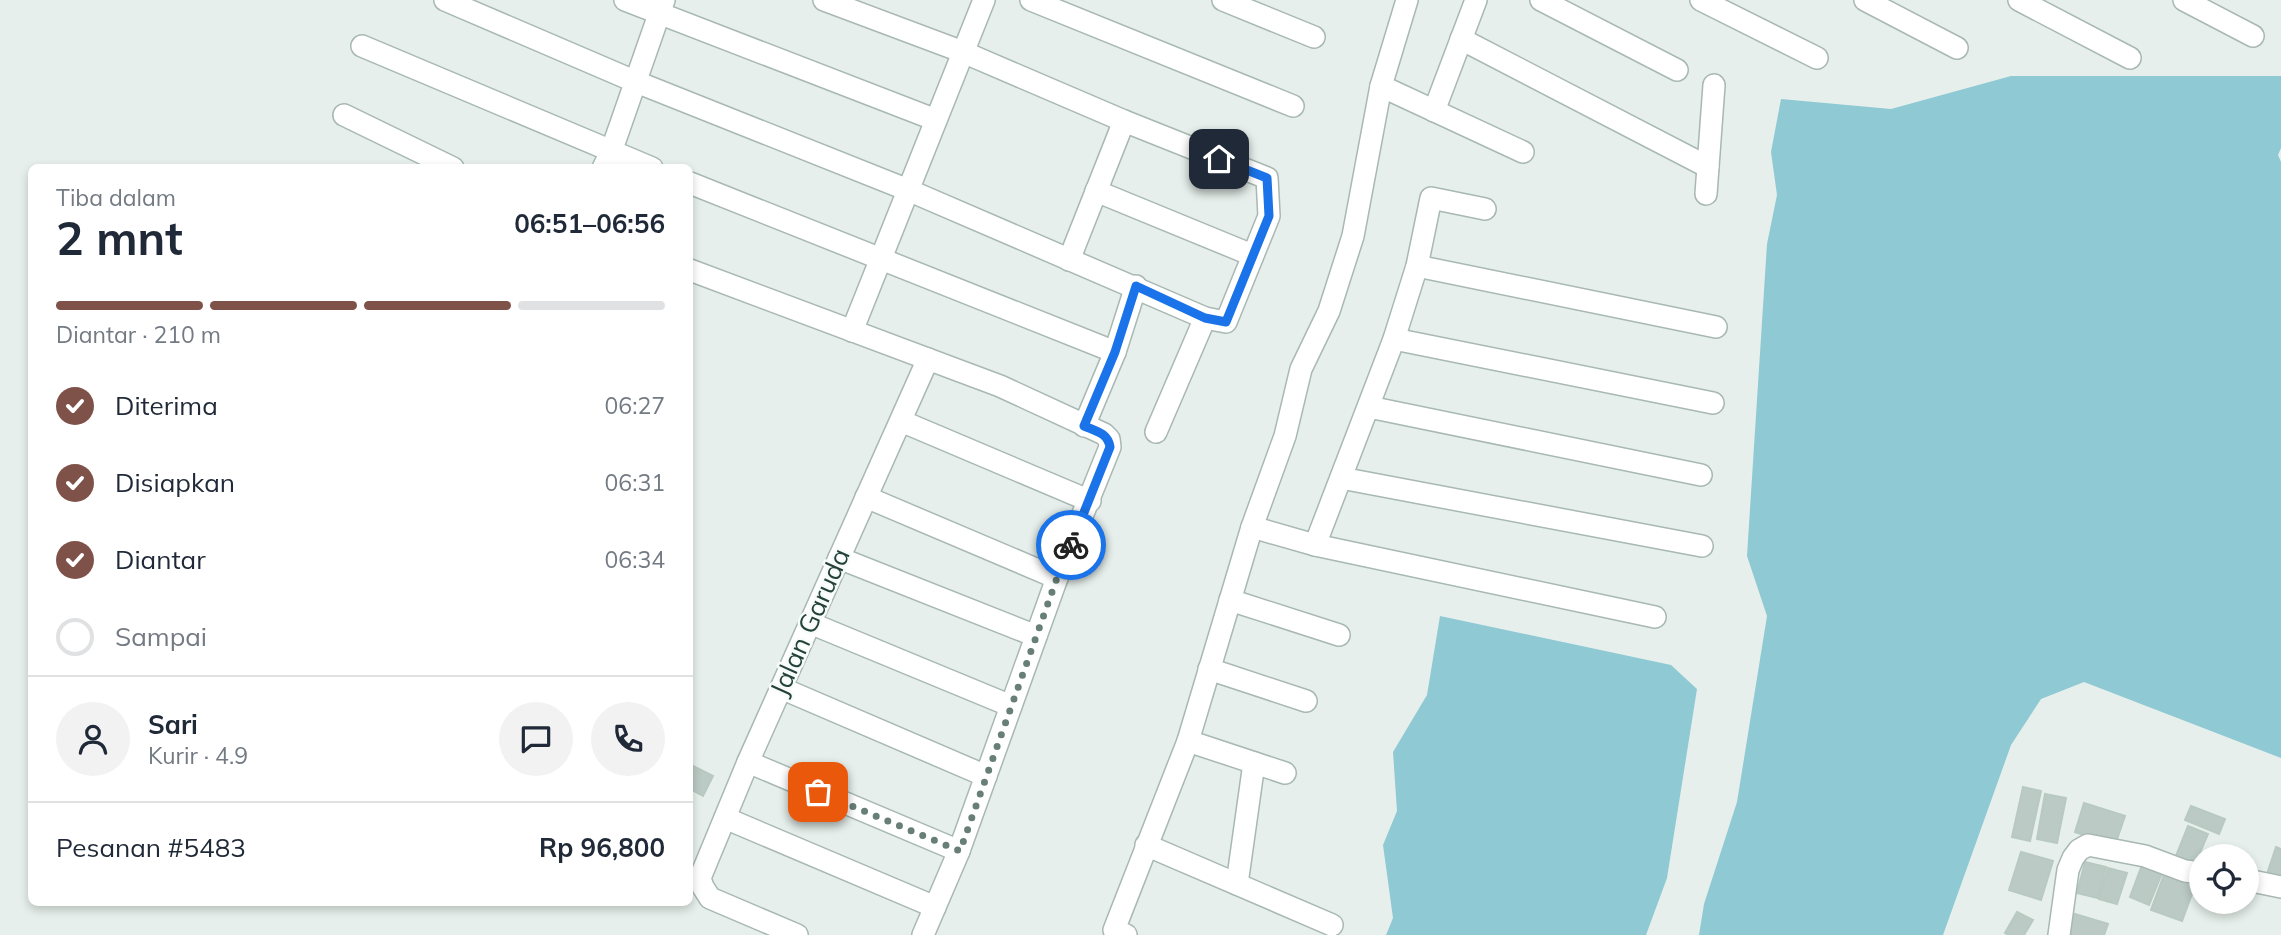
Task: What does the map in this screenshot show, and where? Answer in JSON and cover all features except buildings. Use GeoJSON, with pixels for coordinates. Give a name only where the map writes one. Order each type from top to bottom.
{"type":"FeatureCollection","features":[{"type":"Feature","properties":{"kind":"street"},"geometry":{"type":"LineString","coordinates":[[445,0],[634,81],[908,190],[1205,318],[1226,322],[1269,216],[1267,178],[963,52],[824,0]]}},
{"type":"Feature","properties":{"kind":"street"},"geometry":{"type":"LineString","coordinates":[[625,0],[661,7],[936,120]]}},
{"type":"Feature","properties":{"kind":"street"},"geometry":{"type":"LineString","coordinates":[[852,331],[984,0]]}},
{"type":"Feature","properties":{"kind":"street"},"geometry":{"type":"LineString","coordinates":[[1031,0],[1293,106]]}},
{"type":"Feature","properties":{"kind":"street"},"geometry":{"type":"LineString","coordinates":[[1223,0],[1314,37]]}},
{"type":"Feature","properties":{"kind":"street"},"geometry":{"type":"LineString","coordinates":[[1126,935],[1114,930],[1188,741],[1252,527],[1284,436],[1301,369],[1329,311],[1353,236],[1381,86],[1407,0]]}},
{"type":"Feature","properties":{"kind":"street"},"geometry":{"type":"LineString","coordinates":[[1434,111],[1476,0]]}},
{"type":"Feature","properties":{"kind":"street"},"geometry":{"type":"LineString","coordinates":[[1541,0],[1677,70]]}},
{"type":"Feature","properties":{"kind":"street"},"geometry":{"type":"LineString","coordinates":[[1701,0],[1817,58]]}},
{"type":"Feature","properties":{"kind":"street"},"geometry":{"type":"LineString","coordinates":[[1865,0],[1957,48]]}},
{"type":"Feature","properties":{"kind":"street"},"geometry":{"type":"LineString","coordinates":[[2019,0],[2130,58]]}},
{"type":"Feature","properties":{"kind":"street"},"geometry":{"type":"LineString","coordinates":[[2184,0],[2253,36]]}},
{"type":"Feature","properties":{"kind":"street"},"geometry":{"type":"LineString","coordinates":[[607,160],[661,7]]}},
{"type":"Feature","properties":{"kind":"street"},"geometry":{"type":"LineString","coordinates":[[1461,39],[1708,167]]}},
{"type":"Feature","properties":{"kind":"street"},"geometry":{"type":"LineString","coordinates":[[362,46],[607,160],[630,164]]}},
{"type":"Feature","properties":{"kind":"street"},"geometry":{"type":"LineString","coordinates":[[1706,194],[1714,85]]}},
{"type":"Feature","properties":{"kind":"street"},"geometry":{"type":"LineString","coordinates":[[1381,86],[1523,152]]}},
{"type":"Feature","properties":{"kind":"street"},"geometry":{"type":"LineString","coordinates":[[344,115],[445,164]]}},
{"type":"Feature","properties":{"kind":"street"},"geometry":{"type":"LineString","coordinates":[[1069,260],[1124,121]]}},
{"type":"Feature","properties":{"kind":"street"},"geometry":{"type":"LineString","coordinates":[[693,184],[1115,352]]}},
{"type":"Feature","properties":{"kind":"street"},"geometry":{"type":"LineString","coordinates":[[1096,191],[1252,255]]}},
{"type":"Feature","properties":{"kind":"street"},"geometry":{"type":"LineString","coordinates":[[1315,544],[1394,339],[1417,266],[1431,198],[1485,209]]}},
{"type":"Feature","properties":{"kind":"street"},"geometry":{"type":"LineString","coordinates":[[1417,266],[1716,327]]}},
{"type":"Feature","properties":{"kind":"street"},"geometry":{"type":"LineString","coordinates":[[693,271],[1000,386],[1104,434],[1109,439],[1110,447],[1057,578],[960,851],[923,935]]}},
{"type":"Feature","properties":{"kind":"street"},"geometry":{"type":"LineString","coordinates":[[1084,426],[1115,352],[1136,286]]}},
{"type":"Feature","properties":{"kind":"street"},"geometry":{"type":"LineString","coordinates":[[1156,432],[1205,318]]}},
{"type":"Feature","properties":{"kind":"street"},"geometry":{"type":"LineString","coordinates":[[1394,339],[1713,403]]}},
{"type":"Feature","properties":{"kind":"street","name":"Jalan Garuda"},"geometry":{"type":"LineString","coordinates":[[797,935],[710,898],[700,878],[748,762],[928,359]]}},
{"type":"Feature","properties":{"kind":"street"},"geometry":{"type":"LineString","coordinates":[[1368,407],[1701,475]]}},
{"type":"Feature","properties":{"kind":"street"},"geometry":{"type":"LineString","coordinates":[[901,421],[1090,501]]}},
{"type":"Feature","properties":{"kind":"street"},"geometry":{"type":"LineString","coordinates":[[1341,478],[1702,546]]}},
{"type":"Feature","properties":{"kind":"street"},"geometry":{"type":"LineString","coordinates":[[866,497],[1057,578]]}},
{"type":"Feature","properties":{"kind":"street"},"geometry":{"type":"LineString","coordinates":[[1252,527],[1315,544],[1655,617]]}},
{"type":"Feature","properties":{"kind":"street"},"geometry":{"type":"LineString","coordinates":[[839,558],[1036,636]]}},
{"type":"Feature","properties":{"kind":"street"},"geometry":{"type":"LineString","coordinates":[[1230,600],[1339,635]]}},
{"type":"Feature","properties":{"kind":"street"},"geometry":{"type":"LineString","coordinates":[[810,624],[1011,706]]}},
{"type":"Feature","properties":{"kind":"street"},"geometry":{"type":"LineString","coordinates":[[1209,669],[1306,701]]}},
{"type":"Feature","properties":{"kind":"street"},"geometry":{"type":"LineString","coordinates":[[781,688],[986,776]]}},
{"type":"Feature","properties":{"kind":"street"},"geometry":{"type":"LineString","coordinates":[[1188,741],[1284,773]]}},
{"type":"Feature","properties":{"kind":"street"},"geometry":{"type":"LineString","coordinates":[[748,762],[960,851]]}},
{"type":"Feature","properties":{"kind":"street"},"geometry":{"type":"LineString","coordinates":[[1237,884],[1254,763]]}},
{"type":"Feature","properties":{"kind":"street"},"geometry":{"type":"LineString","coordinates":[[725,818],[935,907]]}},
{"type":"Feature","properties":{"kind":"street"},"geometry":{"type":"LineString","coordinates":[[1146,845],[1332,925]]}},
{"type":"Feature","properties":{"kind":"street"},"geometry":{"type":"LineString","coordinates":[[2059,935],[2068,870],[2073,858],[2088,845],[2145,856],[2189,871]]}},
{"type":"Feature","properties":{"kind":"street"},"geometry":{"type":"LineString","coordinates":[[2259,882],[2281,887]]}},
{"type":"Feature","properties":{"kind":"water"},"geometry":{"type":"Polygon","coordinates":[[[2011,76],[2281,76],[2281,148],[2278,155],[2281,162],[2281,758],[2084,682],[2041,699],[2011,745],[1943,935],[1699,935],[1704,904],[1737,802],[1767,616],[1747,556],[1767,244],[1777,195],[1771,152],[1781,99],[1891,109],[2011,76]]]}},
{"type":"Feature","properties":{"kind":"water"},"geometry":{"type":"Polygon","coordinates":[[[1440,616],[1671,665],[1697,689],[1667,878],[1646,935],[1386,935],[1393,918],[1383,845],[1397,811],[1393,752],[1427,695],[1440,616]]]}},
{"type":"Feature","properties":{"kind":"way so far"},"geometry":{"type":"LineString","coordinates":[[818,792],[960,851],[1071,545]]}},
{"type":"Feature","properties":{"kind":"route"},"geometry":{"type":"LineString","coordinates":[[1071,545],[1110,447],[1109,439],[1104,434],[1084,426],[1115,352],[1136,286],[1205,318],[1226,322],[1269,216],[1267,178],[1219,159]]}}]}
